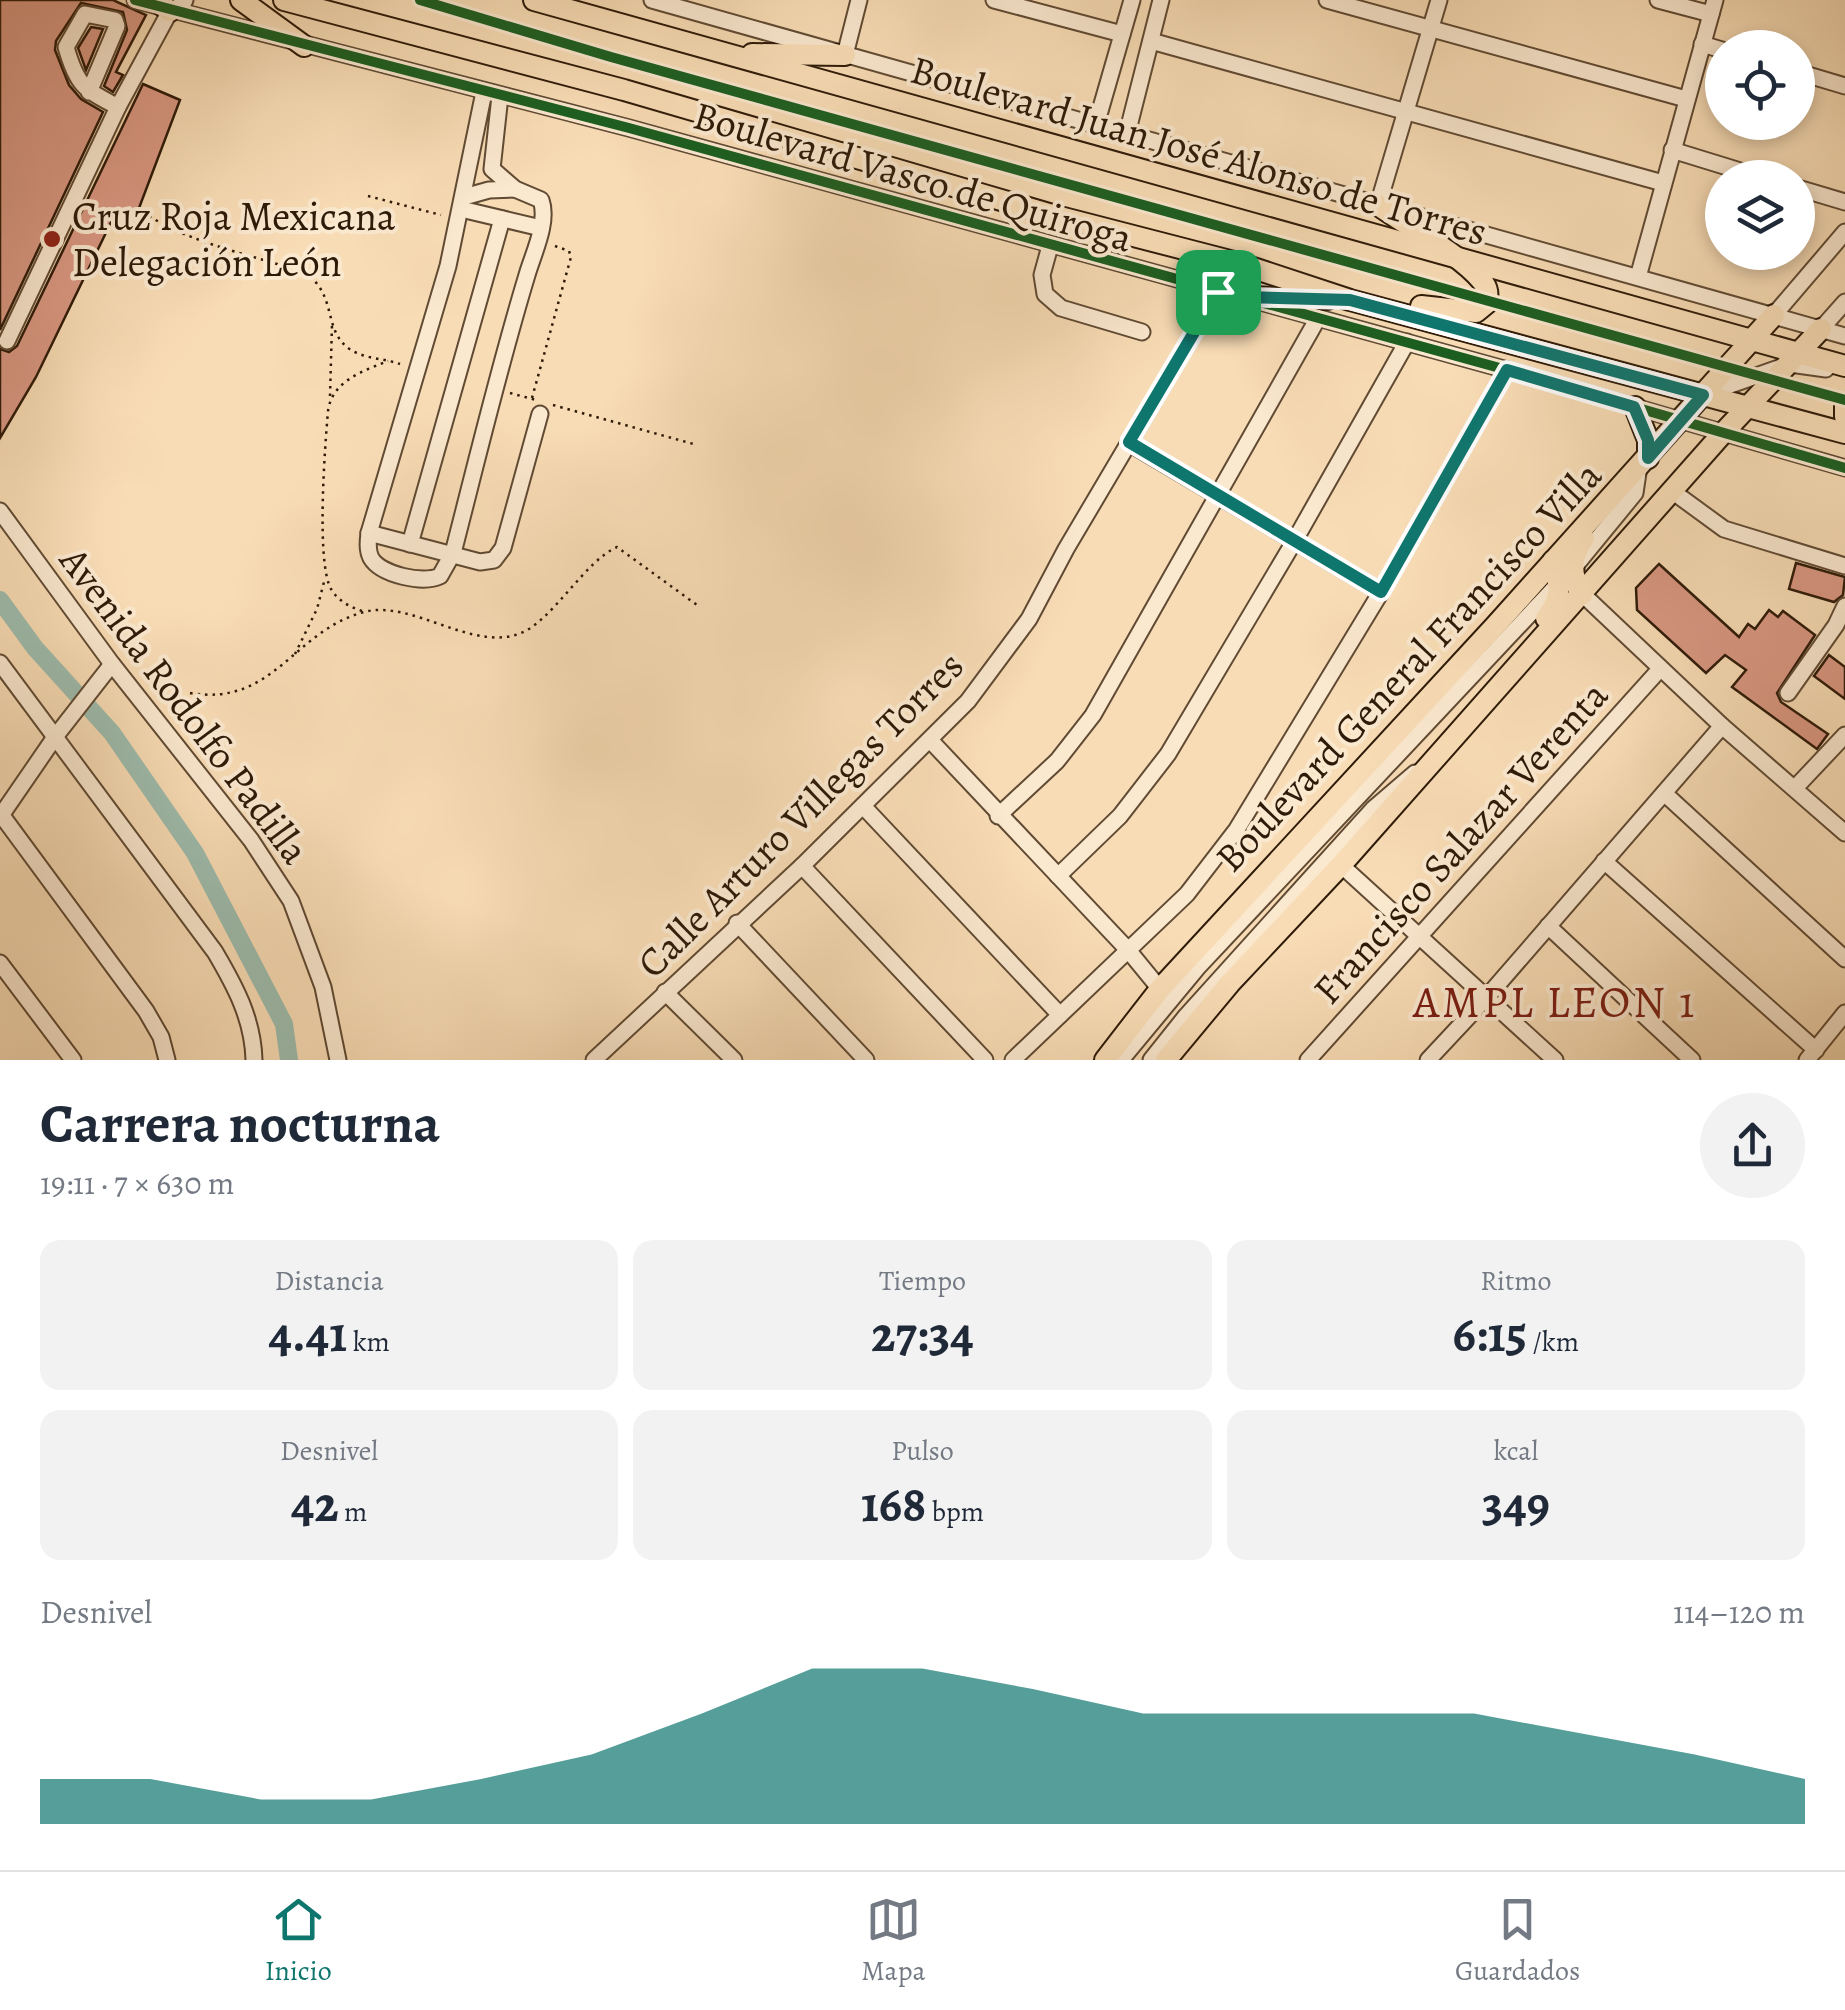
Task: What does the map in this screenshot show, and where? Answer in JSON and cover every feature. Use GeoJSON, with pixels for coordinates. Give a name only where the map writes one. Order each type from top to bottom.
{"type":"FeatureCollection","features":[{"type":"Feature","properties":{"kind":"main road"},"geometry":{"type":"LineString","coordinates":[[241,0],[304,46]]}},
{"type":"Feature","properties":{"kind":"main road"},"geometry":{"type":"LineString","coordinates":[[284,0],[624,90],[1038,210],[1238,262],[1350,300],[1845,433]]}},
{"type":"Feature","properties":{"kind":"main road","name":"Boulevard Juan José Alonso de Torres"},"geometry":{"type":"LineString","coordinates":[[534,0],[1752,340],[1796,359],[1845,370]]}},
{"type":"Feature","properties":{"kind":"main road"},"geometry":{"type":"LineString","coordinates":[[726,54],[845,56]]}},
{"type":"Feature","properties":{"kind":"main road"},"geometry":{"type":"LineString","coordinates":[[1240,297],[1350,300],[1476,312],[1487,303],[1487,290],[1480,278],[1378,205]]}},
{"type":"Feature","properties":{"kind":"main road","name":"Boulevard General Francisco Villa"},"geometry":{"type":"LineString","coordinates":[[1106,1060],[1160,989],[1562,572],[1644,462],[1774,314]]}},
{"type":"Feature","properties":{"kind":"main road","name":"Boulevard General Francisco Villa"},"geometry":{"type":"LineString","coordinates":[[1166,1060],[1230,983],[1341,865],[1747,407],[1822,329]]}},
{"type":"Feature","properties":{"kind":"main road"},"geometry":{"type":"LineString","coordinates":[[1845,404],[1845,417]]}},
{"type":"Feature","properties":{"kind":"main road"},"geometry":{"type":"LineString","coordinates":[[1634,407],[1648,440],[1644,462]]}},
{"type":"Feature","properties":{"kind":"main road"},"geometry":{"type":"LineString","coordinates":[[1562,572],[1582,594]]}},
{"type":"Feature","properties":{"kind":"main road"},"geometry":{"type":"LineString","coordinates":[[1466,722],[1477,701],[1555,607],[1560,598],[1562,572]]}},
{"type":"Feature","properties":{"kind":"street","name":"Boulevard Vasco de Quiroga"},"geometry":{"type":"LineString","coordinates":[[135,0],[170,4],[304,46],[629,128],[1407,342],[1845,468]]}},
{"type":"Feature","properties":{"kind":"street"},"geometry":{"type":"LineString","coordinates":[[652,0],[1845,336]]}},
{"type":"Feature","properties":{"kind":"street"},"geometry":{"type":"LineString","coordinates":[[845,56],[859,0]]}},
{"type":"Feature","properties":{"kind":"street"},"geometry":{"type":"LineString","coordinates":[[994,0],[1122,34]]}},
{"type":"Feature","properties":{"kind":"street"},"geometry":{"type":"LineString","coordinates":[[1096,125],[1132,0]]}},
{"type":"Feature","properties":{"kind":"street"},"geometry":{"type":"LineString","coordinates":[[1127,134],[1161,0]]}},
{"type":"Feature","properties":{"kind":"street"},"geometry":{"type":"LineString","coordinates":[[1327,0],[1686,98]]}},
{"type":"Feature","properties":{"kind":"street"},"geometry":{"type":"LineString","coordinates":[[1378,205],[1439,0]]}},
{"type":"Feature","properties":{"kind":"street"},"geometry":{"type":"LineString","coordinates":[[1638,277],[1713,7],[1658,0]]}},
{"type":"Feature","properties":{"kind":"street"},"geometry":{"type":"LineString","coordinates":[[7,341],[170,4]]}},
{"type":"Feature","properties":{"kind":"street"},"geometry":{"type":"LineString","coordinates":[[89,92],[117,26],[115,20],[84,14],[66,48],[74,73],[83,89],[118,108]]}},
{"type":"Feature","properties":{"kind":"street"},"geometry":{"type":"LineString","coordinates":[[1151,40],[1663,183]]}},
{"type":"Feature","properties":{"kind":"street"},"geometry":{"type":"LineString","coordinates":[[1815,77],[1845,86]]}},
{"type":"Feature","properties":{"kind":"street"},"geometry":{"type":"LineString","coordinates":[[492,94],[494,174],[540,200],[544,208],[453,553],[440,576],[422,581],[374,562],[368,545],[369,533],[492,94]]}},
{"type":"Feature","properties":{"kind":"street"},"geometry":{"type":"LineString","coordinates":[[1672,150],[1705,160]]}},
{"type":"Feature","properties":{"kind":"street"},"geometry":{"type":"LineString","coordinates":[[463,203],[490,190],[515,189]]}},
{"type":"Feature","properties":{"kind":"street"},"geometry":{"type":"LineString","coordinates":[[1815,193],[1845,202]]}},
{"type":"Feature","properties":{"kind":"street"},"geometry":{"type":"LineString","coordinates":[[463,203],[539,235]]}},
{"type":"Feature","properties":{"kind":"street"},"geometry":{"type":"LineString","coordinates":[[410,544],[502,219]]}},
{"type":"Feature","properties":{"kind":"street","name":"Boulevard General Francisco Villa"},"geometry":{"type":"LineString","coordinates":[[1774,314],[1845,232]]}},
{"type":"Feature","properties":{"kind":"street"},"geometry":{"type":"LineString","coordinates":[[1050,246],[1042,276],[1045,294],[1061,308],[1142,332]]}},
{"type":"Feature","properties":{"kind":"street","name":"Calle Arturo Villegas Torres"},"geometry":{"type":"LineString","coordinates":[[603,1057],[665,992],[802,866],[968,701],[1028,620],[1218,292]]}},
{"type":"Feature","properties":{"kind":"street","name":"Boulevard General Francisco Villa"},"geometry":{"type":"LineString","coordinates":[[1822,329],[1845,302]]}},
{"type":"Feature","properties":{"kind":"street"},"geometry":{"type":"LineString","coordinates":[[998,816],[1057,761],[1093,715],[1318,318]]}},
{"type":"Feature","properties":{"kind":"street"},"geometry":{"type":"LineString","coordinates":[[1058,876],[1120,816],[1168,754],[1407,342]]}},
{"type":"Feature","properties":{"kind":"street"},"geometry":{"type":"LineString","coordinates":[[1703,395],[1796,359]]}},
{"type":"Feature","properties":{"kind":"street"},"geometry":{"type":"LineString","coordinates":[[1013,1060],[1187,894],[1236,830],[1381,592],[1507,370]]}},
{"type":"Feature","properties":{"kind":"street"},"geometry":{"type":"LineString","coordinates":[[369,533],[480,562],[494,560],[503,548],[536,406]]}},
{"type":"Feature","properties":{"kind":"street"},"geometry":{"type":"LineString","coordinates":[[1129,442],[1381,592]]}},
{"type":"Feature","properties":{"kind":"street"},"geometry":{"type":"LineString","coordinates":[[1672,491],[1724,529],[1845,566]]}},
{"type":"Feature","properties":{"kind":"street","name":"Avenida Rodolfo Padilla"},"geometry":{"type":"LineString","coordinates":[[0,511],[112,664],[252,840],[291,901],[323,987],[338,1060]]}},
{"type":"Feature","properties":{"kind":"street"},"geometry":{"type":"LineString","coordinates":[[1121,1060],[1199,966],[1562,572]]}},
{"type":"Feature","properties":{"kind":"street"},"geometry":{"type":"LineString","coordinates":[[1582,594],[1722,726],[1845,833]]}},
{"type":"Feature","properties":{"kind":"street"},"geometry":{"type":"LineString","coordinates":[[1788,693],[1836,626],[1845,606]]}},
{"type":"Feature","properties":{"kind":"street"},"geometry":{"type":"LineString","coordinates":[[0,663],[215,952],[238,992],[250,1024],[254,1060]]}},
{"type":"Feature","properties":{"kind":"street"},"geometry":{"type":"LineString","coordinates":[[112,664],[0,815],[146,1011],[161,1036],[168,1060]]}},
{"type":"Feature","properties":{"kind":"street","name":"Francisco Salazar Verenta"},"geometry":{"type":"LineString","coordinates":[[1308,1060],[1660,668]]}},
{"type":"Feature","properties":{"kind":"street"},"geometry":{"type":"LineString","coordinates":[[1428,1060],[1722,726]]}},
{"type":"Feature","properties":{"kind":"street"},"geometry":{"type":"LineString","coordinates":[[1795,788],[1845,734]]}},
{"type":"Feature","properties":{"kind":"street"},"geometry":{"type":"LineString","coordinates":[[930,740],[1160,989]]}},
{"type":"Feature","properties":{"kind":"street"},"geometry":{"type":"LineString","coordinates":[[1151,1060],[1372,809],[1401,782],[1426,766]]}},
{"type":"Feature","properties":{"kind":"street"},"geometry":{"type":"LineString","coordinates":[[1664,794],[1845,960]]}},
{"type":"Feature","properties":{"kind":"street"},"geometry":{"type":"LineString","coordinates":[[863,806],[1060,1016]]}},
{"type":"Feature","properties":{"kind":"street"},"geometry":{"type":"LineString","coordinates":[[1604,861],[1811,1055],[1845,1013]]}},
{"type":"Feature","properties":{"kind":"street"},"geometry":{"type":"LineString","coordinates":[[1341,865],[1555,1060]]}},
{"type":"Feature","properties":{"kind":"street"},"geometry":{"type":"LineString","coordinates":[[802,866],[986,1060]]}},
{"type":"Feature","properties":{"kind":"street"},"geometry":{"type":"LineString","coordinates":[[737,924],[866,1060]]}},
{"type":"Feature","properties":{"kind":"street"},"geometry":{"type":"LineString","coordinates":[[1548,926],[1692,1060]]}},
{"type":"Feature","properties":{"kind":"street"},"geometry":{"type":"LineString","coordinates":[[2,974],[73,1060]]}},
{"type":"Feature","properties":{"kind":"street"},"geometry":{"type":"LineString","coordinates":[[665,992],[734,1060]]}},
{"type":"Feature","properties":{"kind":"path"},"geometry":{"type":"LineString","coordinates":[[143,212],[189,236],[307,274],[320,284],[338,336],[348,348],[367,357],[389,360],[345,381],[330,398]]}},
{"type":"Feature","properties":{"kind":"path"},"geometry":{"type":"LineString","coordinates":[[536,406],[571,257],[564,248],[539,235]]}},
{"type":"Feature","properties":{"kind":"path"},"geometry":{"type":"LineString","coordinates":[[332,322],[323,506],[326,575],[332,592],[348,606],[365,612],[402,614],[493,637],[522,633],[617,547],[697,605]]}},
{"type":"Feature","properties":{"kind":"path"},"geometry":{"type":"LineString","coordinates":[[294,655],[317,609],[326,575]]}},
{"type":"Feature","properties":{"kind":"path"},"geometry":{"type":"LineString","coordinates":[[190,692],[231,695],[249,688],[332,627],[365,612]]}},
{"type":"Feature","properties":{"kind":"building"},"geometry":{"type":"Polygon","coordinates":[[[0,0],[113,0],[146,15],[116,72],[123,75],[113,92],[104,86],[127,30],[123,12],[81,3],[56,41],[55,50],[69,85],[81,99],[103,112],[0,330],[0,0]]]}},
{"type":"Feature","properties":{"kind":"building"},"geometry":{"type":"Polygon","coordinates":[[[91,27],[103,29],[86,70],[78,48],[91,27]]]}},
{"type":"Feature","properties":{"kind":"building"},"geometry":{"type":"Polygon","coordinates":[[[143,84],[180,100],[136,216],[117,210],[36,377],[0,438],[0,349],[9,352],[17,346],[143,84]]]}},
{"type":"Feature","properties":{"kind":"building"},"geometry":{"type":"Polygon","coordinates":[[[1796,563],[1845,577],[1843,595],[1834,602],[1789,589],[1796,563]]]}},
{"type":"Feature","properties":{"kind":"building"},"geometry":{"type":"Polygon","coordinates":[[[1659,564],[1739,637],[1748,624],[1755,629],[1769,610],[1778,617],[1783,611],[1815,635],[1777,693],[1781,702],[1828,734],[1817,749],[1732,687],[1746,670],[1725,655],[1706,673],[1637,610],[1636,588],[1659,564]]]}},
{"type":"Feature","properties":{"kind":"building"},"geometry":{"type":"Polygon","coordinates":[[[1829,655],[1845,667],[1845,699],[1814,676],[1829,655]]]}},
{"type":"Feature","properties":{"kind":"waterway"},"geometry":{"type":"LineString","coordinates":[[0,600],[35,648],[112,733],[195,853],[284,1024],[289,1060]]}},
{"type":"Feature","properties":{"kind":"cycle path"},"geometry":{"type":"LineString","coordinates":[[135,0],[629,128],[1507,370],[1845,468]]}},
{"type":"Feature","properties":{"kind":"cycle path"},"geometry":{"type":"LineString","coordinates":[[420,0],[611,57],[1845,400]]}},
{"type":"Feature","properties":{"kind":"place","name":"Cruz Roja Mexicana Delegación León"},"geometry":{"type":"Point","coordinates":[52,239]}},
{"type":"Feature","properties":{"kind":"district","name":"AMPL LEON 1"},"geometry":{"type":"Point","coordinates":[1555,1001]}},
{"type":"Feature","properties":{"kind":"route"},"geometry":{"type":"LineString","coordinates":[[1218,292],[1240,297],[1350,300],[1703,395],[1648,458],[1648,440],[1634,407],[1507,370],[1381,592],[1129,442],[1218,292]]}}]}
